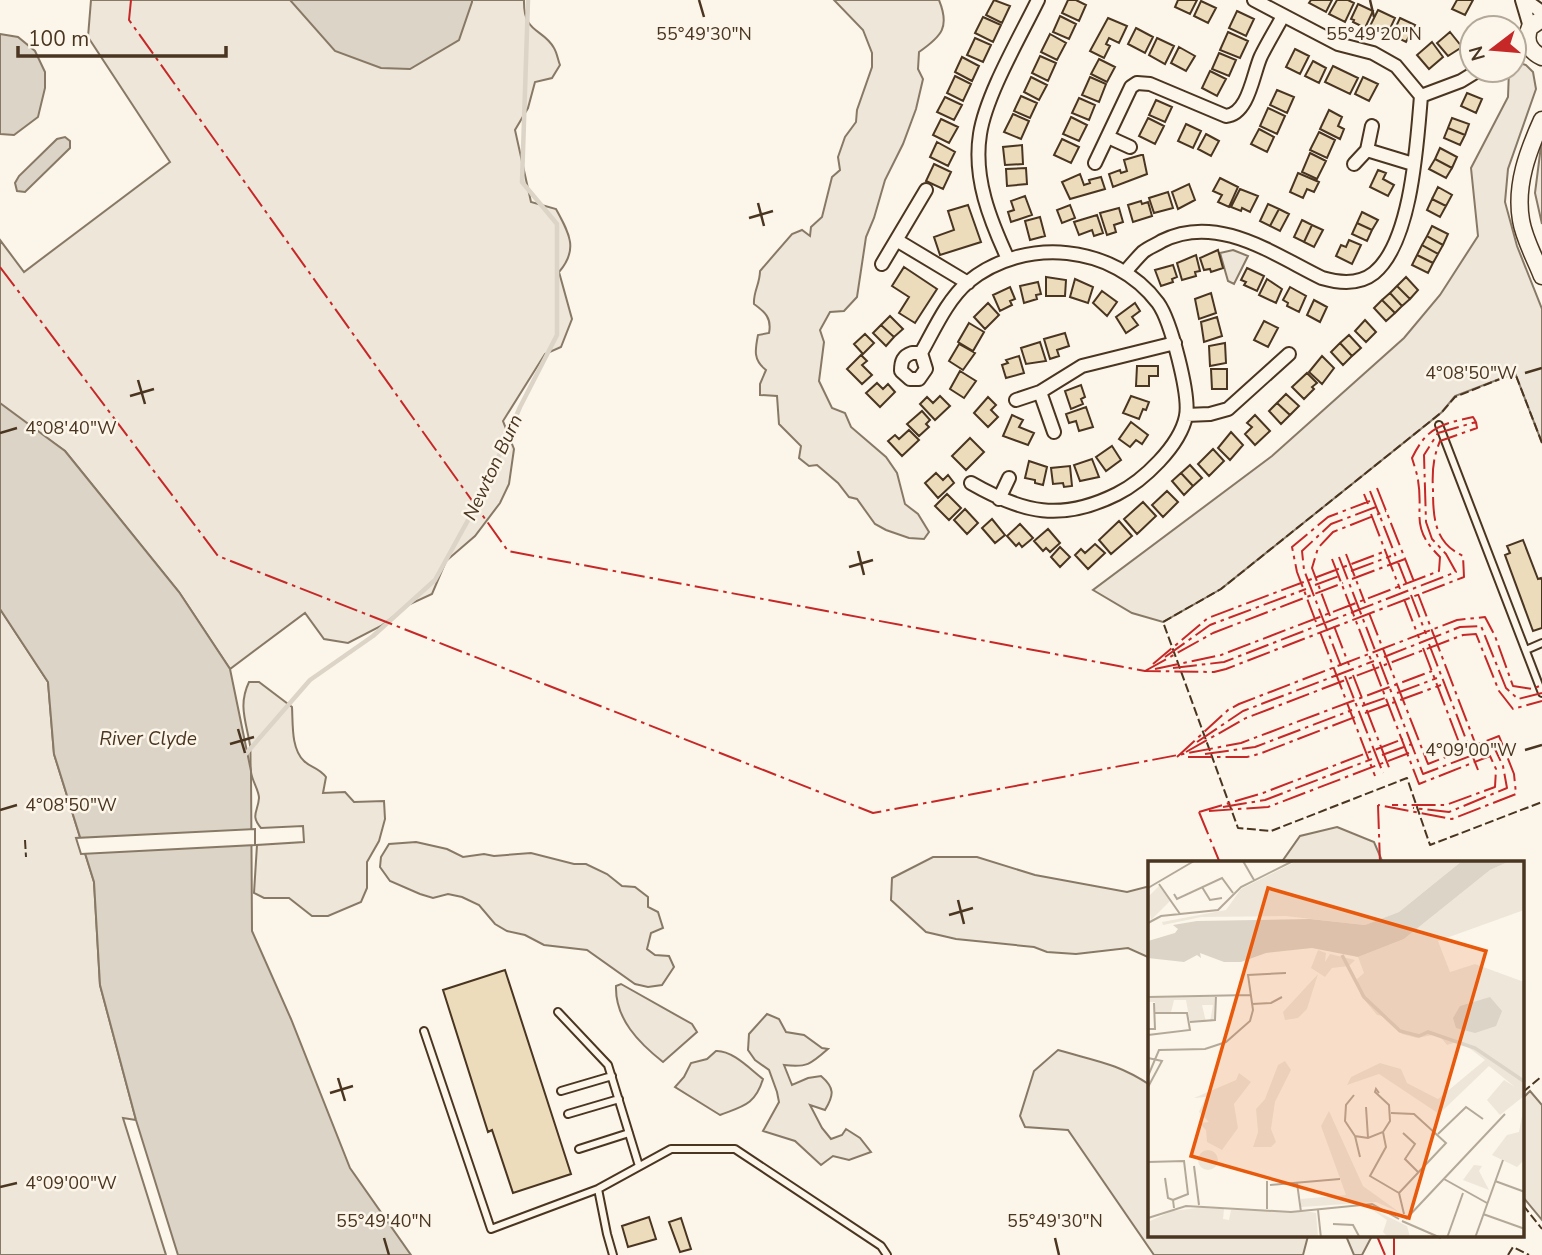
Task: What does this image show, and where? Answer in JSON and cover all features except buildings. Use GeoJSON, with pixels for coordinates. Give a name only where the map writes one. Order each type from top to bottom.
{"type":"FeatureCollection","features":[{"type":"Feature","properties":{"kind":"street"},"geometry":{"type":"LineString","coordinates":[[1008,259],[987,210],[982,188],[980,134],[988,106],[1038,0]]}},
{"type":"Feature","properties":{"kind":"street"},"geometry":{"type":"LineString","coordinates":[[1125,272],[1145,250],[1172,236],[1196,230],[1221,232],[1246,240],[1322,278],[1336,282],[1363,279],[1375,272],[1385,260],[1403,222],[1410,192],[1421,96],[1396,66],[1373,53],[1338,44],[1254,0]]}},
{"type":"Feature","properties":{"kind":"street"},"geometry":{"type":"LineString","coordinates":[[1524,0],[1542,12]]}},
{"type":"Feature","properties":{"kind":"street"},"geometry":{"type":"LineString","coordinates":[[1524,0],[1533,26],[1527,41],[1539,55]]}},
{"type":"Feature","properties":{"kind":"street"},"geometry":{"type":"LineString","coordinates":[[1095,163],[1131,87],[1137,83],[1150,84],[1219,114],[1232,115],[1238,111],[1253,85],[1260,59],[1283,16]]}},
{"type":"Feature","properties":{"kind":"street"},"geometry":{"type":"LineString","coordinates":[[1421,96],[1458,82]]}},
{"type":"Feature","properties":{"kind":"street"},"geometry":{"type":"LineString","coordinates":[[1542,120],[1523,169],[1519,195],[1521,222],[1542,276]]}},
{"type":"Feature","properties":{"kind":"street"},"geometry":{"type":"LineString","coordinates":[[1354,164],[1367,150],[1372,126]]}},
{"type":"Feature","properties":{"kind":"street"},"geometry":{"type":"LineString","coordinates":[[1108,136],[1130,147]]}},
{"type":"Feature","properties":{"kind":"street"},"geometry":{"type":"LineString","coordinates":[[1367,150],[1413,164]]}},
{"type":"Feature","properties":{"kind":"street"},"geometry":{"type":"LineString","coordinates":[[882,264],[926,190]]}},
{"type":"Feature","properties":{"kind":"street"},"geometry":{"type":"LineString","coordinates":[[898,241],[968,282]]}},
{"type":"Feature","properties":{"kind":"street"},"geometry":{"type":"LineString","coordinates":[[921,353],[952,301],[968,282],[1008,259],[1031,254],[1071,253],[1088,256],[1125,272],[1158,304],[1175,343],[1186,415],[1173,444],[1143,477],[1124,491],[1101,502],[1061,512],[1037,511],[999,499],[971,483]]}},
{"type":"Feature","properties":{"kind":"street"},"geometry":{"type":"LineString","coordinates":[[1016,400],[1040,392],[1082,366],[1175,343]]}},
{"type":"Feature","properties":{"kind":"street"},"geometry":{"type":"LineString","coordinates":[[1186,415],[1210,415],[1228,409],[1289,354]]}},
{"type":"Feature","properties":{"kind":"street"},"geometry":{"type":"LineString","coordinates":[[1040,392],[1054,432]]}},
{"type":"Feature","properties":{"kind":"street"},"geometry":{"type":"LineString","coordinates":[[999,499],[1009,478]]}},
{"type":"Feature","properties":{"kind":"lane"},"geometry":{"type":"LineString","coordinates":[[1439,425],[1542,693]]}},
{"type":"Feature","properties":{"kind":"lane"},"geometry":{"type":"LineString","coordinates":[[1526,650],[1542,643]]}},
{"type":"Feature","properties":{"kind":"lane"},"geometry":{"type":"LineString","coordinates":[[558,1012],[608,1065],[639,1166]]}},
{"type":"Feature","properties":{"kind":"lane"},"geometry":{"type":"LineString","coordinates":[[424,1031],[491,1228],[598,1189],[671,1149],[735,1149],[881,1246],[887,1255]]}},
{"type":"Feature","properties":{"kind":"lane"},"geometry":{"type":"LineString","coordinates":[[561,1091],[612,1076]]}},
{"type":"Feature","properties":{"kind":"lane"},"geometry":{"type":"LineString","coordinates":[[568,1114],[619,1099]]}},
{"type":"Feature","properties":{"kind":"lane"},"geometry":{"type":"LineString","coordinates":[[579,1149],[629,1133]]}},
{"type":"Feature","properties":{"kind":"lane"},"geometry":{"type":"LineString","coordinates":[[598,1189],[614,1255]]}},
{"type":"Feature","properties":{"kind":"shaded area"},"geometry":{"type":"Polygon","coordinates":[[[91,0],[524,0],[530,25],[550,42],[556,52],[560,65],[552,78],[535,82],[528,108],[515,130],[531,202],[556,209],[568,233],[569,256],[559,272],[572,319],[561,347],[545,354],[503,421],[514,449],[509,484],[500,503],[475,536],[446,561],[432,594],[410,604],[381,626],[348,643],[324,639],[305,613],[230,669],[179,592],[65,451],[0,405],[0,240],[24,272],[170,162],[88,37],[91,0]]]}},
{"type":"Feature","properties":{"kind":"shaded area"},"geometry":{"type":"Polygon","coordinates":[[[834,0],[939,0],[944,17],[944,24],[938,36],[919,52],[918,69],[923,79],[916,109],[885,180],[866,237],[857,297],[844,311],[830,312],[820,330],[824,342],[819,381],[832,408],[845,413],[851,427],[886,457],[897,473],[905,504],[918,514],[929,532],[924,539],[909,538],[875,524],[857,499],[849,497],[838,483],[817,465],[809,466],[799,458],[801,446],[779,424],[777,396],[760,395],[760,384],[766,370],[757,358],[756,345],[758,335],[769,333],[770,328],[767,316],[754,304],[760,271],[792,234],[802,230],[810,236],[811,227],[822,217],[832,177],[840,170],[838,157],[845,137],[856,122],[857,110],[872,67],[872,53],[863,30],[834,0]]]}},
{"type":"Feature","properties":{"kind":"shaded area"},"geometry":{"type":"Polygon","coordinates":[[[1528,67],[1533,72],[1536,89],[1508,169],[1505,202],[1517,246],[1542,309],[1542,443],[1515,373],[1455,396],[1442,412],[1221,589],[1163,622],[1132,613],[1093,590],[1272,456],[1404,338],[1440,295],[1478,236],[1471,168],[1508,97],[1508,84],[1528,84],[1528,67]]]}},
{"type":"Feature","properties":{"kind":"shaded area"},"geometry":{"type":"Polygon","coordinates":[[[1542,138],[1542,224],[1535,193],[1542,138]]]}},
{"type":"Feature","properties":{"kind":"shaded area"},"geometry":{"type":"Polygon","coordinates":[[[1233,250],[1248,256],[1234,284],[1228,281],[1220,253],[1233,250]]]}},
{"type":"Feature","properties":{"kind":"shaded area"},"geometry":{"type":"Polygon","coordinates":[[[0,609],[48,682],[54,754],[94,882],[100,985],[136,1120],[123,1118],[166,1255],[0,1255],[0,609]]]}},
{"type":"Feature","properties":{"kind":"shaded area"},"geometry":{"type":"Polygon","coordinates":[[[249,682],[259,682],[292,707],[297,750],[304,761],[326,777],[323,793],[345,792],[354,802],[384,801],[385,819],[379,841],[367,862],[367,888],[361,902],[328,916],[312,916],[289,898],[264,898],[254,893],[257,845],[304,842],[303,826],[261,828],[256,820],[259,795],[251,772],[250,745],[243,706],[249,682]]]}},
{"type":"Feature","properties":{"kind":"shaded area"},"geometry":{"type":"Polygon","coordinates":[[[1337,827],[1374,842],[1382,861],[1282,861],[1300,836],[1337,827]]]}},
{"type":"Feature","properties":{"kind":"shaded area"},"geometry":{"type":"Polygon","coordinates":[[[416,842],[447,849],[463,857],[531,853],[574,864],[586,864],[607,874],[622,886],[635,887],[648,897],[648,907],[658,912],[663,928],[651,933],[647,949],[655,955],[669,956],[674,967],[662,985],[648,987],[635,984],[587,950],[544,945],[525,935],[507,931],[495,924],[479,905],[462,897],[448,894],[433,898],[390,881],[380,867],[381,857],[389,844],[416,842]]]}},
{"type":"Feature","properties":{"kind":"shaded area"},"geometry":{"type":"Polygon","coordinates":[[[933,857],[977,857],[1035,875],[1127,892],[1148,887],[1148,957],[1128,948],[1076,954],[1047,952],[1034,947],[956,939],[926,932],[891,900],[892,878],[933,857]]]}},
{"type":"Feature","properties":{"kind":"shaded area"},"geometry":{"type":"Polygon","coordinates":[[[621,984],[692,1024],[697,1032],[663,1062],[645,1047],[624,1020],[616,986],[621,984]]]}},
{"type":"Feature","properties":{"kind":"shaded area"},"geometry":{"type":"Polygon","coordinates":[[[767,1014],[779,1019],[786,1032],[804,1035],[822,1048],[828,1049],[808,1064],[784,1065],[792,1085],[821,1076],[831,1088],[830,1100],[825,1110],[810,1105],[822,1128],[831,1139],[842,1135],[846,1129],[860,1138],[871,1152],[849,1160],[833,1156],[821,1165],[795,1141],[763,1131],[779,1102],[769,1070],[755,1060],[748,1050],[749,1034],[767,1014]]]}},
{"type":"Feature","properties":{"kind":"shaded area"},"geometry":{"type":"Polygon","coordinates":[[[1058,1050],[1116,1067],[1148,1084],[1148,1238],[1307,1238],[1303,1255],[1154,1255],[1068,1130],[1025,1127],[1020,1116],[1034,1071],[1058,1050]]]}},
{"type":"Feature","properties":{"kind":"shaded area"},"geometry":{"type":"Polygon","coordinates":[[[716,1051],[734,1057],[763,1079],[752,1099],[742,1107],[720,1115],[675,1087],[691,1063],[707,1059],[716,1051]]]}},
{"type":"Feature","properties":{"kind":"shaded area"},"geometry":{"type":"Polygon","coordinates":[[[1530,1091],[1542,1105],[1542,1220],[1524,1198],[1524,1097],[1530,1091]]]}},
{"type":"Feature","properties":{"kind":"shaded area"},"geometry":{"type":"Polygon","coordinates":[[[1347,1238],[1371,1238],[1362,1255],[1354,1255],[1347,1238]]]}},
{"type":"Feature","properties":{"kind":"water"},"geometry":{"type":"Polygon","coordinates":[[[290,0],[472,2],[459,40],[410,69],[381,68],[335,51],[290,0]]]}},
{"type":"Feature","properties":{"kind":"water"},"geometry":{"type":"Polygon","coordinates":[[[0,34],[18,37],[35,51],[45,72],[45,88],[38,117],[14,135],[0,134],[0,34]]]}},
{"type":"Feature","properties":{"kind":"water"},"geometry":{"type":"Polygon","coordinates":[[[65,137],[70,141],[70,148],[25,192],[17,191],[15,183],[19,176],[57,139],[65,137]]]}},
{"type":"Feature","properties":{"kind":"water","name":"River Clyde"},"geometry":{"type":"Polygon","coordinates":[[[0,403],[65,451],[179,592],[230,669],[251,771],[252,931],[291,1019],[350,1168],[411,1255],[178,1255],[136,1120],[100,985],[94,882],[54,754],[48,682],[0,609],[0,403]]]}},
{"type":"Feature","properties":{"kind":"pier"},"geometry":{"type":"Polygon","coordinates":[[[255,829],[255,845],[81,854],[76,838],[255,829]]]}},
{"type":"Feature","properties":{"kind":"waterway","name":"Newton Burn"},"geometry":{"type":"LineString","coordinates":[[243,757],[310,680],[373,636],[435,580],[483,493],[520,407],[557,335],[557,224],[522,182],[528,0]]}},
{"type":"Feature","properties":{"kind":"fence"},"geometry":{"type":"LineString","coordinates":[[1542,443],[1515,373],[1455,397],[1442,412],[1221,589],[1163,622],[1238,828],[1271,831],[1407,778],[1430,845],[1542,802]]}},
{"type":"Feature","properties":{"kind":"fence"},"geometry":{"type":"LineString","coordinates":[[25,840],[26,857]]}},
{"type":"Feature","properties":{"kind":"fence"},"geometry":{"type":"LineString","coordinates":[[1524,1091],[1542,1076]]}},
{"type":"Feature","properties":{"kind":"fence"},"geometry":{"type":"LineString","coordinates":[[1524,1206],[1542,1229]]}},
{"type":"Feature","properties":{"kind":"fence"},"geometry":{"type":"LineString","coordinates":[[1508,1255],[1513,1247],[1529,1255]]}},
{"type":"Feature","properties":{"kind":"power"},"geometry":{"type":"LineString","coordinates":[[131,0],[129,20],[508,551],[1145,671],[1214,672],[1464,577],[1463,556],[1441,537],[1435,520],[1433,471],[1440,441],[1477,428],[1476,422]]}},
{"type":"Feature","properties":{"kind":"power"},"geometry":{"type":"LineString","coordinates":[[0,267],[218,556],[873,813],[1241,743],[1432,671]]}},
{"type":"Feature","properties":{"kind":"power"},"geometry":{"type":"LineString","coordinates":[[1155,669],[1221,655],[1439,571],[1440,557],[1421,529],[1418,480],[1412,458],[1423,439],[1436,428],[1473,417],[1476,422]]}},
{"type":"Feature","properties":{"kind":"power"},"geometry":{"type":"LineString","coordinates":[[1173,668],[1224,662],[1456,572],[1446,554],[1432,539],[1426,522],[1424,455],[1438,433],[1476,422]]}},
{"type":"Feature","properties":{"kind":"power"},"geometry":{"type":"LineString","coordinates":[[1377,488],[1415,584]]}},
{"type":"Feature","properties":{"kind":"power"},"geometry":{"type":"LineString","coordinates":[[1370,491],[1407,585]]}},
{"type":"Feature","properties":{"kind":"power"},"geometry":{"type":"LineString","coordinates":[[1364,494],[1368,504]]}},
{"type":"Feature","properties":{"kind":"power"},"geometry":{"type":"LineString","coordinates":[[1316,622],[1297,572],[1292,547],[1328,517],[1370,501]]}},
{"type":"Feature","properties":{"kind":"power"},"geometry":{"type":"LineString","coordinates":[[1341,666],[1304,570],[1302,551],[1331,524],[1376,507]]}},
{"type":"Feature","properties":{"kind":"power"},"geometry":{"type":"LineString","coordinates":[[1330,616],[1312,568],[1318,548],[1333,532],[1386,511]]}},
{"type":"Feature","properties":{"kind":"power"},"geometry":{"type":"LineString","coordinates":[[1371,514],[1400,589]]}},
{"type":"Feature","properties":{"kind":"power"},"geometry":{"type":"LineString","coordinates":[[1153,664],[1208,618],[1386,551]]}},
{"type":"Feature","properties":{"kind":"power"},"geometry":{"type":"LineString","coordinates":[[1346,554],[1365,603]]}},
{"type":"Feature","properties":{"kind":"power"},"geometry":{"type":"LineString","coordinates":[[1351,571],[1391,556]]}},
{"type":"Feature","properties":{"kind":"power"},"geometry":{"type":"LineString","coordinates":[[1339,557],[1423,774],[1494,747],[1503,766],[1507,788],[1449,812],[1413,808]]}},
{"type":"Feature","properties":{"kind":"power"},"geometry":{"type":"LineString","coordinates":[[1332,559],[1419,784],[1490,756],[1496,769],[1495,787],[1446,805],[1392,805]]}},
{"type":"Feature","properties":{"kind":"power"},"geometry":{"type":"LineString","coordinates":[[1352,579],[1405,559]]}},
{"type":"Feature","properties":{"kind":"power"},"geometry":{"type":"LineString","coordinates":[[1315,585],[1342,575]]}},
{"type":"Feature","properties":{"kind":"power"},"geometry":{"type":"LineString","coordinates":[[1145,671],[1213,633],[1343,583]]}},
{"type":"Feature","properties":{"kind":"power"},"geometry":{"type":"LineString","coordinates":[[1165,657],[1210,625],[1306,589]]}},
{"type":"Feature","properties":{"kind":"power"},"geometry":{"type":"LineString","coordinates":[[1418,594],[1477,748]]}},
{"type":"Feature","properties":{"kind":"power"},"geometry":{"type":"LineString","coordinates":[[1411,595],[1426,634]]}},
{"type":"Feature","properties":{"kind":"power"},"geometry":{"type":"LineString","coordinates":[[1404,599],[1419,638]]}},
{"type":"Feature","properties":{"kind":"power"},"geometry":{"type":"LineString","coordinates":[[1369,613],[1428,764],[1499,736],[1514,774],[1516,794],[1452,819],[1378,805]]}},
{"type":"Feature","properties":{"kind":"power"},"geometry":{"type":"LineString","coordinates":[[1177,757],[1228,710],[1239,704],[1457,620],[1485,617],[1495,636],[1513,686],[1532,689],[1542,685]]}},
{"type":"Feature","properties":{"kind":"power"},"geometry":{"type":"LineString","coordinates":[[1334,626],[1349,665]]}},
{"type":"Feature","properties":{"kind":"power"},"geometry":{"type":"LineString","coordinates":[[1384,657],[1460,627],[1481,626],[1506,688],[1518,699],[1542,693]]}},
{"type":"Feature","properties":{"kind":"power"},"geometry":{"type":"LineString","coordinates":[[1320,632],[1375,776]]}},
{"type":"Feature","properties":{"kind":"power"},"geometry":{"type":"LineString","coordinates":[[1186,752],[1246,718],[1463,635],[1476,634],[1499,691],[1513,709],[1542,701]]}},
{"type":"Feature","properties":{"kind":"power"},"geometry":{"type":"LineString","coordinates":[[1429,644],[1478,770]]}},
{"type":"Feature","properties":{"kind":"power"},"geometry":{"type":"LineString","coordinates":[[1423,648],[1463,753]]}},
{"type":"Feature","properties":{"kind":"power"},"geometry":{"type":"LineString","coordinates":[[1197,742],[1243,711],[1374,661]]}},
{"type":"Feature","properties":{"kind":"power"},"geometry":{"type":"LineString","coordinates":[[1353,675],[1390,770]]}},
{"type":"Feature","properties":{"kind":"power"},"geometry":{"type":"LineString","coordinates":[[1345,676],[1383,773]]}},
{"type":"Feature","properties":{"kind":"power"},"geometry":{"type":"LineString","coordinates":[[1397,693],[1437,678]]}},
{"type":"Feature","properties":{"kind":"power"},"geometry":{"type":"LineString","coordinates":[[1365,713],[1441,685]]}},
{"type":"Feature","properties":{"kind":"power"},"geometry":{"type":"LineString","coordinates":[[1362,706],[1388,697]]}},
{"type":"Feature","properties":{"kind":"power"},"geometry":{"type":"LineString","coordinates":[[1205,754],[1255,747],[1352,710]]}},
{"type":"Feature","properties":{"kind":"power"},"geometry":{"type":"LineString","coordinates":[[1188,757],[1247,757],[1355,717]]}},
{"type":"Feature","properties":{"kind":"power"},"geometry":{"type":"LineString","coordinates":[[1199,812],[1263,793],[1403,739]]}},
{"type":"Feature","properties":{"kind":"power"},"geometry":{"type":"LineString","coordinates":[[1382,755],[1412,744]]}},
{"type":"Feature","properties":{"kind":"power"},"geometry":{"type":"LineString","coordinates":[[1209,811],[1268,807],[1409,753]]}},
{"type":"Feature","properties":{"kind":"power"},"geometry":{"type":"LineString","coordinates":[[1223,807],[1265,800],[1372,759]]}},
{"type":"Feature","properties":{"kind":"power"},"geometry":{"type":"LineString","coordinates":[[1378,805],[1380,861]]}},
{"type":"Feature","properties":{"kind":"power"},"geometry":{"type":"LineString","coordinates":[[1199,812],[1219,861]]}},
{"type":"Feature","properties":{"kind":"power"},"geometry":{"type":"LineString","coordinates":[[1378,1238],[1385,1255]]}},
{"type":"Feature","properties":{"kind":"power"},"geometry":{"type":"LineString","coordinates":[[1394,1238],[1394,1255]]}}]}
